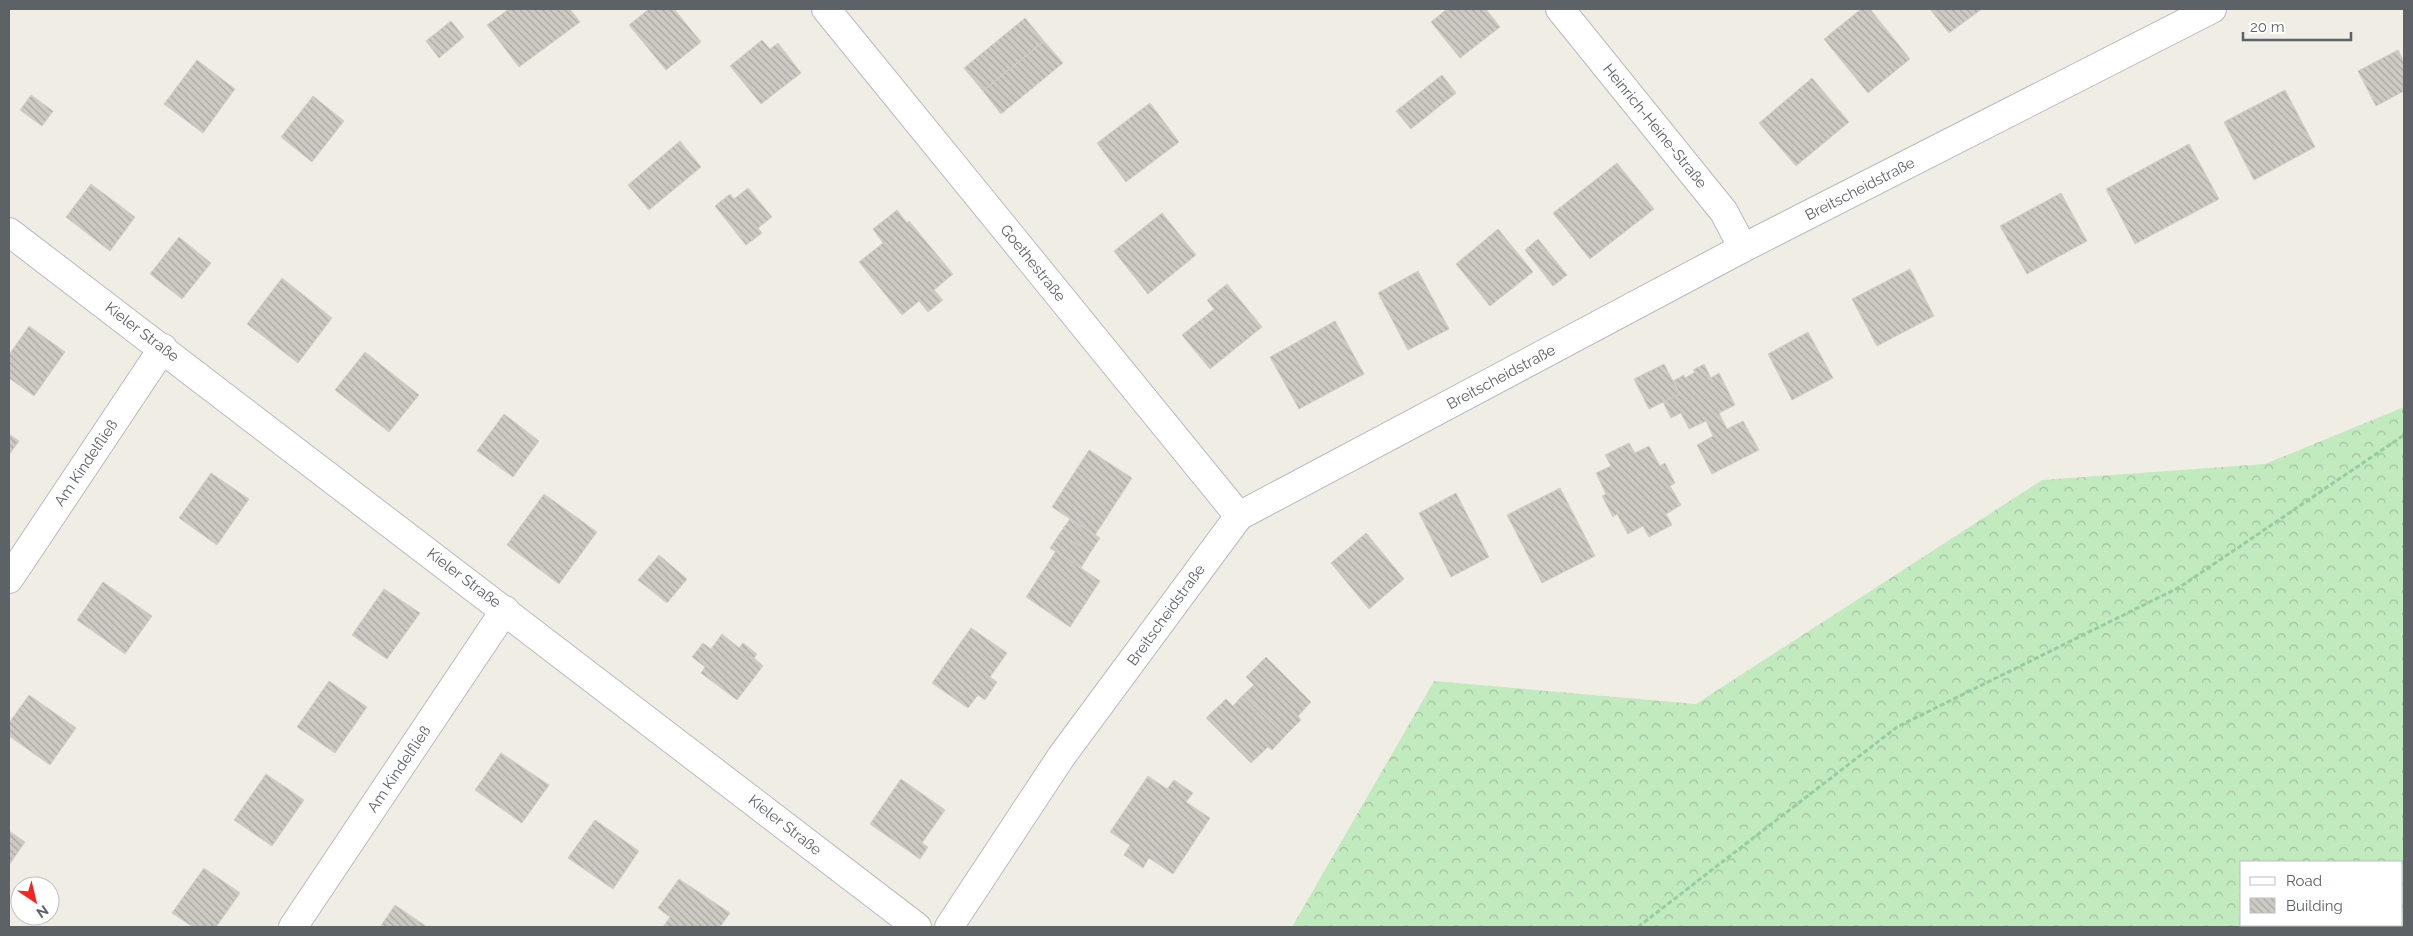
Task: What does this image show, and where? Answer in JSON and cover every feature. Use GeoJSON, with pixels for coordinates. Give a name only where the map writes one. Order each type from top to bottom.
{"type":"FeatureCollection","features":[{"type":"Feature","properties":{"kind":"street","name":"Goethestraße"},"geometry":{"type":"LineString","coordinates":[[826,9],[1239,516]]}},
{"type":"Feature","properties":{"kind":"street","name":"Heinrich-Heine-Straße"},"geometry":{"type":"LineString","coordinates":[[1560,9],[1724,212],[1743,248]]}},
{"type":"Feature","properties":{"kind":"street","name":"Breitscheidstraße"},"geometry":{"type":"LineString","coordinates":[[949,927],[1062,757],[1239,516],[1743,248],[2212,9]]}},
{"type":"Feature","properties":{"kind":"street","name":"Kieler Straße"},"geometry":{"type":"LineString","coordinates":[[9,232],[917,927]]}},
{"type":"Feature","properties":{"kind":"street","name":"Am Kindelfließ"},"geometry":{"type":"LineString","coordinates":[[9,578],[163,348]]}},
{"type":"Feature","properties":{"kind":"street","name":"Am Kindelfließ"},"geometry":{"type":"LineString","coordinates":[[293,927],[505,610]]}},
{"type":"Feature","properties":{"kind":"path"},"geometry":{"type":"LineString","coordinates":[[1638,927],[1897,727],[2180,587],[2404,435]]}},
{"type":"Feature","properties":{"kind":"green space"},"geometry":{"type":"Polygon","coordinates":[[[2404,407],[2404,927],[1292,927],[1434,681],[1696,704],[2042,480],[2265,464],[2404,407]]]}},
{"type":"Feature","properties":{"kind":"building"},"geometry":{"type":"Polygon","coordinates":[[[509,9],[570,9],[580,22],[519,67],[487,25],[509,9]]]}},
{"type":"Feature","properties":{"kind":"building"},"geometry":{"type":"Polygon","coordinates":[[[649,9],[674,9],[701,42],[666,70],[629,25],[649,9]]]}},
{"type":"Feature","properties":{"kind":"building"},"geometry":{"type":"Polygon","coordinates":[[[1447,9],[1486,9],[1500,27],[1460,58],[1431,22],[1447,9]]]}},
{"type":"Feature","properties":{"kind":"building"},"geometry":{"type":"Polygon","coordinates":[[[1861,9],[1870,9],[1910,59],[1868,93],[1824,39],[1861,9]]]}},
{"type":"Feature","properties":{"kind":"building"},"geometry":{"type":"Polygon","coordinates":[[[1930,9],[1982,9],[1949,33],[1930,9]]]}},
{"type":"Feature","properties":{"kind":"building"},"geometry":{"type":"Polygon","coordinates":[[[1025,18],[1044,41],[983,91],[964,68],[1025,18]]]}},
{"type":"Feature","properties":{"kind":"building"},"geometry":{"type":"Polygon","coordinates":[[[451,21],[464,37],[439,58],[426,41],[451,21]]]}},
{"type":"Feature","properties":{"kind":"building"},"geometry":{"type":"Polygon","coordinates":[[[762,40],[770,49],[778,43],[801,73],[761,104],[730,66],[762,40]]]}},
{"type":"Feature","properties":{"kind":"building"},"geometry":{"type":"Polygon","coordinates":[[[1044,41],[1063,63],[1001,114],[983,91],[1044,41]]]}},
{"type":"Feature","properties":{"kind":"building"},"geometry":{"type":"Polygon","coordinates":[[[2398,50],[2404,62],[2404,91],[2376,106],[2358,71],[2398,50]]]}},
{"type":"Feature","properties":{"kind":"building"},"geometry":{"type":"Polygon","coordinates":[[[197,60],[235,89],[203,133],[164,104],[197,60]]]}},
{"type":"Feature","properties":{"kind":"building"},"geometry":{"type":"Polygon","coordinates":[[[1442,75],[1456,93],[1411,129],[1396,111],[1442,75]]]}},
{"type":"Feature","properties":{"kind":"building"},"geometry":{"type":"Polygon","coordinates":[[[1812,78],[1849,122],[1796,166],[1759,123],[1812,78]]]}},
{"type":"Feature","properties":{"kind":"building"},"geometry":{"type":"Polygon","coordinates":[[[2285,90],[2315,147],[2254,180],[2224,122],[2285,90]]]}},
{"type":"Feature","properties":{"kind":"building"},"geometry":{"type":"Polygon","coordinates":[[[31,95],[53,111],[42,126],[20,110],[31,95]]]}},
{"type":"Feature","properties":{"kind":"building"},"geometry":{"type":"Polygon","coordinates":[[[313,96],[344,121],[312,162],[281,137],[313,96]]]}},
{"type":"Feature","properties":{"kind":"building"},"geometry":{"type":"Polygon","coordinates":[[[1150,103],[1179,142],[1126,182],[1097,143],[1150,103]]]}},
{"type":"Feature","properties":{"kind":"building"},"geometry":{"type":"Polygon","coordinates":[[[680,141],[701,167],[649,210],[628,185],[680,141]]]}},
{"type":"Feature","properties":{"kind":"building"},"geometry":{"type":"Polygon","coordinates":[[[2189,144],[2219,199],[2135,244],[2106,189],[2189,144]]]}},
{"type":"Feature","properties":{"kind":"building"},"geometry":{"type":"Polygon","coordinates":[[[1617,163],[1654,209],[1590,259],[1553,213],[1617,163]]]}},
{"type":"Feature","properties":{"kind":"building"},"geometry":{"type":"Polygon","coordinates":[[[91,184],[135,217],[110,251],[66,217],[91,184]]]}},
{"type":"Feature","properties":{"kind":"building"},"geometry":{"type":"Polygon","coordinates":[[[748,188],[772,217],[758,228],[762,233],[746,245],[715,206],[730,194],[734,199],[748,188]]]}},
{"type":"Feature","properties":{"kind":"building"},"geometry":{"type":"Polygon","coordinates":[[[2061,193],[2087,241],[2027,274],[2000,226],[2061,193]]]}},
{"type":"Feature","properties":{"kind":"building"},"geometry":{"type":"Polygon","coordinates":[[[897,210],[907,223],[909,221],[953,274],[934,290],[943,300],[928,312],[919,301],[902,315],[859,262],[883,243],[873,229],[897,210]]]}},
{"type":"Feature","properties":{"kind":"building"},"geometry":{"type":"Polygon","coordinates":[[[1162,213],[1196,255],[1148,294],[1114,251],[1162,213]]]}},
{"type":"Feature","properties":{"kind":"building"},"geometry":{"type":"Polygon","coordinates":[[[1498,229],[1533,272],[1490,306],[1456,264],[1498,229]]]}},
{"type":"Feature","properties":{"kind":"building"},"geometry":{"type":"Polygon","coordinates":[[[179,237],[211,263],[182,299],[150,274],[179,237]]]}},
{"type":"Feature","properties":{"kind":"building"},"geometry":{"type":"Polygon","coordinates":[[[1538,239],[1567,275],[1553,286],[1525,250],[1538,239]]]}},
{"type":"Feature","properties":{"kind":"building"},"geometry":{"type":"Polygon","coordinates":[[[1910,269],[1934,316],[1877,346],[1852,299],[1910,269]]]}},
{"type":"Feature","properties":{"kind":"building"},"geometry":{"type":"Polygon","coordinates":[[[1418,271],[1449,329],[1408,350],[1378,293],[1418,271]]]}},
{"type":"Feature","properties":{"kind":"building"},"geometry":{"type":"Polygon","coordinates":[[[282,278],[332,318],[298,363],[247,324],[282,278]]]}},
{"type":"Feature","properties":{"kind":"building"},"geometry":{"type":"Polygon","coordinates":[[[1227,284],[1262,327],[1210,369],[1182,335],[1214,309],[1207,300],[1227,284]]]}},
{"type":"Feature","properties":{"kind":"building"},"geometry":{"type":"Polygon","coordinates":[[[1335,321],[1364,374],[1299,409],[1270,357],[1335,321]]]}},
{"type":"Feature","properties":{"kind":"building"},"geometry":{"type":"Polygon","coordinates":[[[29,326],[65,352],[34,396],[9,378],[9,355],[29,326]]]}},
{"type":"Feature","properties":{"kind":"building"},"geometry":{"type":"Polygon","coordinates":[[[1808,332],[1833,378],[1792,400],[1768,354],[1808,332]]]}},
{"type":"Feature","properties":{"kind":"building"},"geometry":{"type":"Polygon","coordinates":[[[365,352],[419,395],[389,432],[335,390],[365,352]]]}},
{"type":"Feature","properties":{"kind":"building"},"geometry":{"type":"Polygon","coordinates":[[[1664,364],[1680,394],[1649,409],[1634,379],[1664,364]]]}},
{"type":"Feature","properties":{"kind":"building"},"geometry":{"type":"Polygon","coordinates":[[[1704,364],[1711,378],[1719,373],[1735,405],[1719,413],[1727,429],[1743,421],[1759,450],[1712,474],[1697,445],[1713,436],[1706,421],[1689,429],[1681,413],[1671,418],[1663,402],[1680,394],[1673,381],[1684,375],[1685,378],[1695,372],[1693,370],[1704,364]]]}},
{"type":"Feature","properties":{"kind":"building"},"geometry":{"type":"Polygon","coordinates":[[[504,414],[539,441],[513,477],[477,451],[504,414]]]}},
{"type":"Feature","properties":{"kind":"building"},"geometry":{"type":"Polygon","coordinates":[[[9,434],[19,441],[9,455],[9,434]]]}},
{"type":"Feature","properties":{"kind":"building"},"geometry":{"type":"Polygon","coordinates":[[[1629,443],[1635,453],[1649,446],[1660,466],[1665,463],[1675,483],[1670,486],[1681,505],[1666,514],[1672,525],[1649,537],[1643,526],[1628,534],[1617,514],[1613,517],[1602,496],[1606,494],[1596,473],[1611,466],[1605,455],[1629,443]]]}},
{"type":"Feature","properties":{"kind":"building"},"geometry":{"type":"Polygon","coordinates":[[[1089,450],[1132,478],[1095,535],[1052,507],[1089,450]]]}},
{"type":"Feature","properties":{"kind":"building"},"geometry":{"type":"Polygon","coordinates":[[[211,473],[249,499],[217,545],[179,518],[211,473]]]}},
{"type":"Feature","properties":{"kind":"building"},"geometry":{"type":"Polygon","coordinates":[[[1560,488],[1595,556],[1542,583],[1507,515],[1560,488]]]}},
{"type":"Feature","properties":{"kind":"building"},"geometry":{"type":"Polygon","coordinates":[[[1456,493],[1489,557],[1451,577],[1419,513],[1456,493]]]}},
{"type":"Feature","properties":{"kind":"building"},"geometry":{"type":"Polygon","coordinates":[[[544,494],[597,532],[559,584],[507,545],[544,494]]]}},
{"type":"Feature","properties":{"kind":"building"},"geometry":{"type":"Polygon","coordinates":[[[1070,519],[1100,538],[1090,553],[1060,533],[1070,519]]]}},
{"type":"Feature","properties":{"kind":"building"},"geometry":{"type":"Polygon","coordinates":[[[1060,533],[1090,553],[1081,568],[1050,548],[1060,533]]]}},
{"type":"Feature","properties":{"kind":"building"},"geometry":{"type":"Polygon","coordinates":[[[1366,533],[1404,579],[1369,609],[1331,563],[1366,533]]]}},
{"type":"Feature","properties":{"kind":"building"},"geometry":{"type":"Polygon","coordinates":[[[1056,551],[1100,581],[1070,627],[1026,597],[1056,551]]]}},
{"type":"Feature","properties":{"kind":"building"},"geometry":{"type":"Polygon","coordinates":[[[659,555],[687,579],[667,603],[638,580],[659,555]]]}},
{"type":"Feature","properties":{"kind":"building"},"geometry":{"type":"Polygon","coordinates":[[[103,582],[152,616],[125,654],[77,620],[103,582]]]}},
{"type":"Feature","properties":{"kind":"building"},"geometry":{"type":"Polygon","coordinates":[[[384,589],[420,613],[387,659],[352,635],[384,589]]]}},
{"type":"Feature","properties":{"kind":"building"},"geometry":{"type":"Polygon","coordinates":[[[971,628],[1007,653],[990,677],[997,682],[985,700],[978,695],[968,708],[932,683],[971,628]]]}},
{"type":"Feature","properties":{"kind":"building"},"geometry":{"type":"Polygon","coordinates":[[[722,634],[739,648],[743,643],[757,654],[754,658],[763,666],[737,700],[701,673],[705,667],[692,657],[703,643],[711,649],[722,634]]]}},
{"type":"Feature","properties":{"kind":"building"},"geometry":{"type":"Polygon","coordinates":[[[1266,657],[1311,702],[1298,716],[1301,720],[1285,736],[1243,695],[1254,685],[1246,677],[1266,657]]]}},
{"type":"Feature","properties":{"kind":"building"},"geometry":{"type":"Polygon","coordinates":[[[329,681],[367,707],[335,753],[297,727],[329,681]]]}},
{"type":"Feature","properties":{"kind":"building"},"geometry":{"type":"Polygon","coordinates":[[[29,695],[76,728],[50,765],[9,736],[9,723],[29,695]]]}},
{"type":"Feature","properties":{"kind":"building"},"geometry":{"type":"Polygon","coordinates":[[[1243,695],[1285,736],[1272,750],[1268,747],[1251,763],[1206,718],[1226,699],[1233,706],[1243,695]]]}},
{"type":"Feature","properties":{"kind":"building"},"geometry":{"type":"Polygon","coordinates":[[[501,753],[549,785],[522,823],[475,790],[501,753]]]}},
{"type":"Feature","properties":{"kind":"building"},"geometry":{"type":"Polygon","coordinates":[[[266,774],[304,800],[272,846],[234,820],[266,774]]]}},
{"type":"Feature","properties":{"kind":"building"},"geometry":{"type":"Polygon","coordinates":[[[1148,776],[1167,789],[1174,780],[1193,793],[1186,802],[1210,818],[1173,874],[1149,858],[1143,868],[1124,855],[1130,845],[1110,832],[1148,776]]]}},
{"type":"Feature","properties":{"kind":"building"},"geometry":{"type":"Polygon","coordinates":[[[901,779],[945,810],[922,843],[928,847],[920,859],[870,824],[901,779]]]}},
{"type":"Feature","properties":{"kind":"building"},"geometry":{"type":"Polygon","coordinates":[[[595,820],[639,851],[613,889],[568,858],[595,820]]]}},
{"type":"Feature","properties":{"kind":"building"},"geometry":{"type":"Polygon","coordinates":[[[9,831],[25,842],[9,865],[9,831]]]}},
{"type":"Feature","properties":{"kind":"building"},"geometry":{"type":"Polygon","coordinates":[[[204,868],[240,893],[216,927],[193,927],[172,913],[204,868]]]}},
{"type":"Feature","properties":{"kind":"building"},"geometry":{"type":"Polygon","coordinates":[[[679,879],[730,913],[720,927],[663,927],[670,917],[658,908],[679,879]]]}},
{"type":"Feature","properties":{"kind":"building"},"geometry":{"type":"Polygon","coordinates":[[[395,905],[427,927],[380,927],[395,905]]]}}]}
